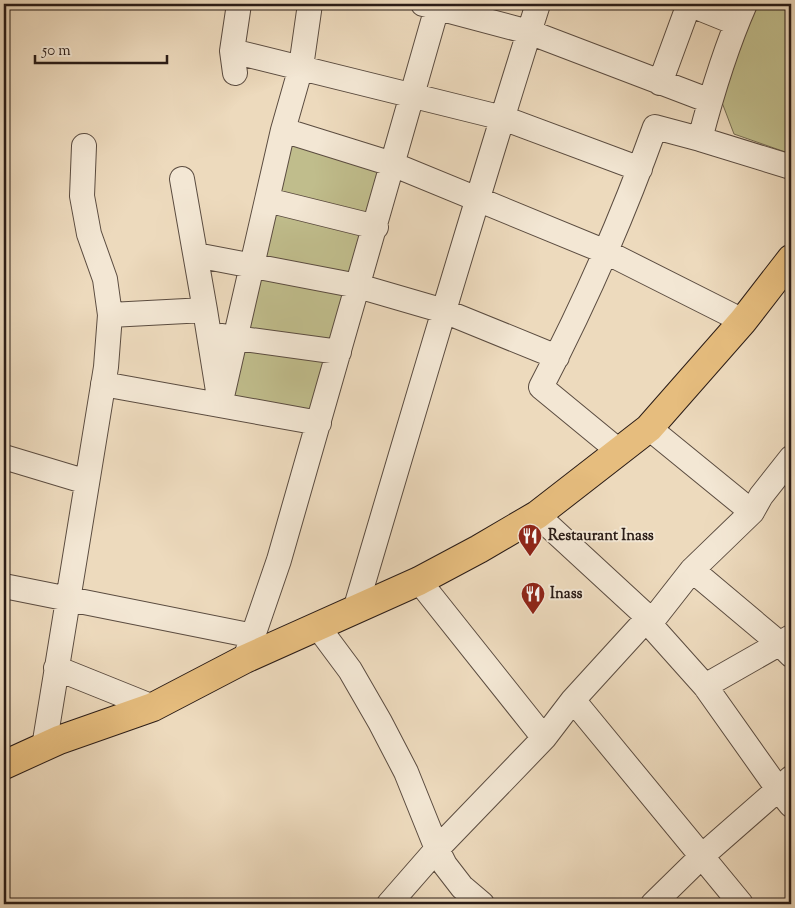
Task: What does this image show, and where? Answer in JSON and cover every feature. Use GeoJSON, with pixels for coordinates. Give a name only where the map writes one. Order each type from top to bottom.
{"type":"FeatureCollection","features":[{"type":"Feature","properties":{"kind":"main road"},"geometry":{"type":"LineString","coordinates":[[4,765],[59,740],[153,707],[250,647],[318,627],[419,581],[537,515],[650,428],[743,321],[791,259]]}},
{"type":"Feature","properties":{"kind":"street"},"geometry":{"type":"LineString","coordinates":[[239,4],[233,62],[301,67],[503,118],[640,169]]}},
{"type":"Feature","properties":{"kind":"street"},"geometry":{"type":"LineString","coordinates":[[220,405],[283,130],[301,67],[310,4]]}},
{"type":"Feature","properties":{"kind":"street"},"geometry":{"type":"LineString","coordinates":[[355,610],[477,199],[538,4]]}},
{"type":"Feature","properties":{"kind":"street"},"geometry":{"type":"LineString","coordinates":[[660,83],[689,4],[741,13],[710,101],[700,139]]}},
{"type":"Feature","properties":{"kind":"street"},"geometry":{"type":"LineString","coordinates":[[4,586],[68,599],[250,647],[279,560],[376,226],[413,95],[433,5],[529,32],[710,101]]}},
{"type":"Feature","properties":{"kind":"street"},"geometry":{"type":"LineString","coordinates":[[620,452],[541,387],[606,252],[655,127],[791,167]]}},
{"type":"Feature","properties":{"kind":"street"},"geometry":{"type":"LineString","coordinates":[[283,130],[392,164],[606,252],[743,321]]}},
{"type":"Feature","properties":{"kind":"street"},"geometry":{"type":"LineString","coordinates":[[44,747],[106,367],[110,315],[105,279],[89,234],[82,196],[84,146]]}},
{"type":"Feature","properties":{"kind":"street"},"geometry":{"type":"LineString","coordinates":[[182,180],[206,310],[220,405]]}},
{"type":"Feature","properties":{"kind":"street"},"geometry":{"type":"LineString","coordinates":[[267,200],[376,226]]}},
{"type":"Feature","properties":{"kind":"street"},"geometry":{"type":"LineString","coordinates":[[196,256],[358,286],[444,311],[557,357]]}},
{"type":"Feature","properties":{"kind":"street"},"geometry":{"type":"LineString","coordinates":[[110,315],[206,310]]}},
{"type":"Feature","properties":{"kind":"street"},"geometry":{"type":"LineString","coordinates":[[209,334],[339,352]]}},
{"type":"Feature","properties":{"kind":"street"},"geometry":{"type":"LineString","coordinates":[[103,384],[318,423]]}},
{"type":"Feature","properties":{"kind":"street"},"geometry":{"type":"LineString","coordinates":[[650,428],[752,512]]}},
{"type":"Feature","properties":{"kind":"street"},"geometry":{"type":"LineString","coordinates":[[4,457],[87,482]]}},
{"type":"Feature","properties":{"kind":"street"},"geometry":{"type":"LineString","coordinates":[[389,904],[437,849],[544,738],[572,700],[649,621],[692,570],[752,512],[761,496],[791,458]]}},
{"type":"Feature","properties":{"kind":"street"},"geometry":{"type":"LineString","coordinates":[[537,515],[649,621],[705,686],[787,790],[702,856],[653,904]]}},
{"type":"Feature","properties":{"kind":"street"},"geometry":{"type":"LineString","coordinates":[[692,570],[788,646],[705,686]]}},
{"type":"Feature","properties":{"kind":"street"},"geometry":{"type":"LineString","coordinates":[[419,581],[544,738]]}},
{"type":"Feature","properties":{"kind":"street"},"geometry":{"type":"LineString","coordinates":[[318,627],[350,670],[380,722],[406,772],[445,865],[462,887],[482,904]]}},
{"type":"Feature","properties":{"kind":"street"},"geometry":{"type":"LineString","coordinates":[[56,668],[153,707]]}},
{"type":"Feature","properties":{"kind":"street"},"geometry":{"type":"LineString","coordinates":[[572,700],[741,904]]}},
{"type":"Feature","properties":{"kind":"shaded area"},"geometry":{"type":"Polygon","coordinates":[[[756,4],[791,4],[791,154],[734,134],[718,92],[756,4]]]}},
{"type":"Feature","properties":{"kind":"shaded area"},"geometry":{"type":"Polygon","coordinates":[[[287,141],[383,168],[370,220],[277,196],[287,141]]]}},
{"type":"Feature","properties":{"kind":"shaded area"},"geometry":{"type":"Polygon","coordinates":[[[272,207],[365,230],[353,277],[263,261],[272,207]]]}},
{"type":"Feature","properties":{"kind":"shaded area"},"geometry":{"type":"Polygon","coordinates":[[[257,274],[349,290],[335,345],[248,332],[257,274]]]}},
{"type":"Feature","properties":{"kind":"shaded area"},"geometry":{"type":"Polygon","coordinates":[[[240,342],[331,356],[314,417],[229,401],[240,342]]]}},
{"type":"Feature","properties":{"kind":"place","name":"Restaurant Inass"},"geometry":{"type":"Point","coordinates":[530,557]}},
{"type":"Feature","properties":{"kind":"place","name":"Inass"},"geometry":{"type":"Point","coordinates":[533,615]}}]}
